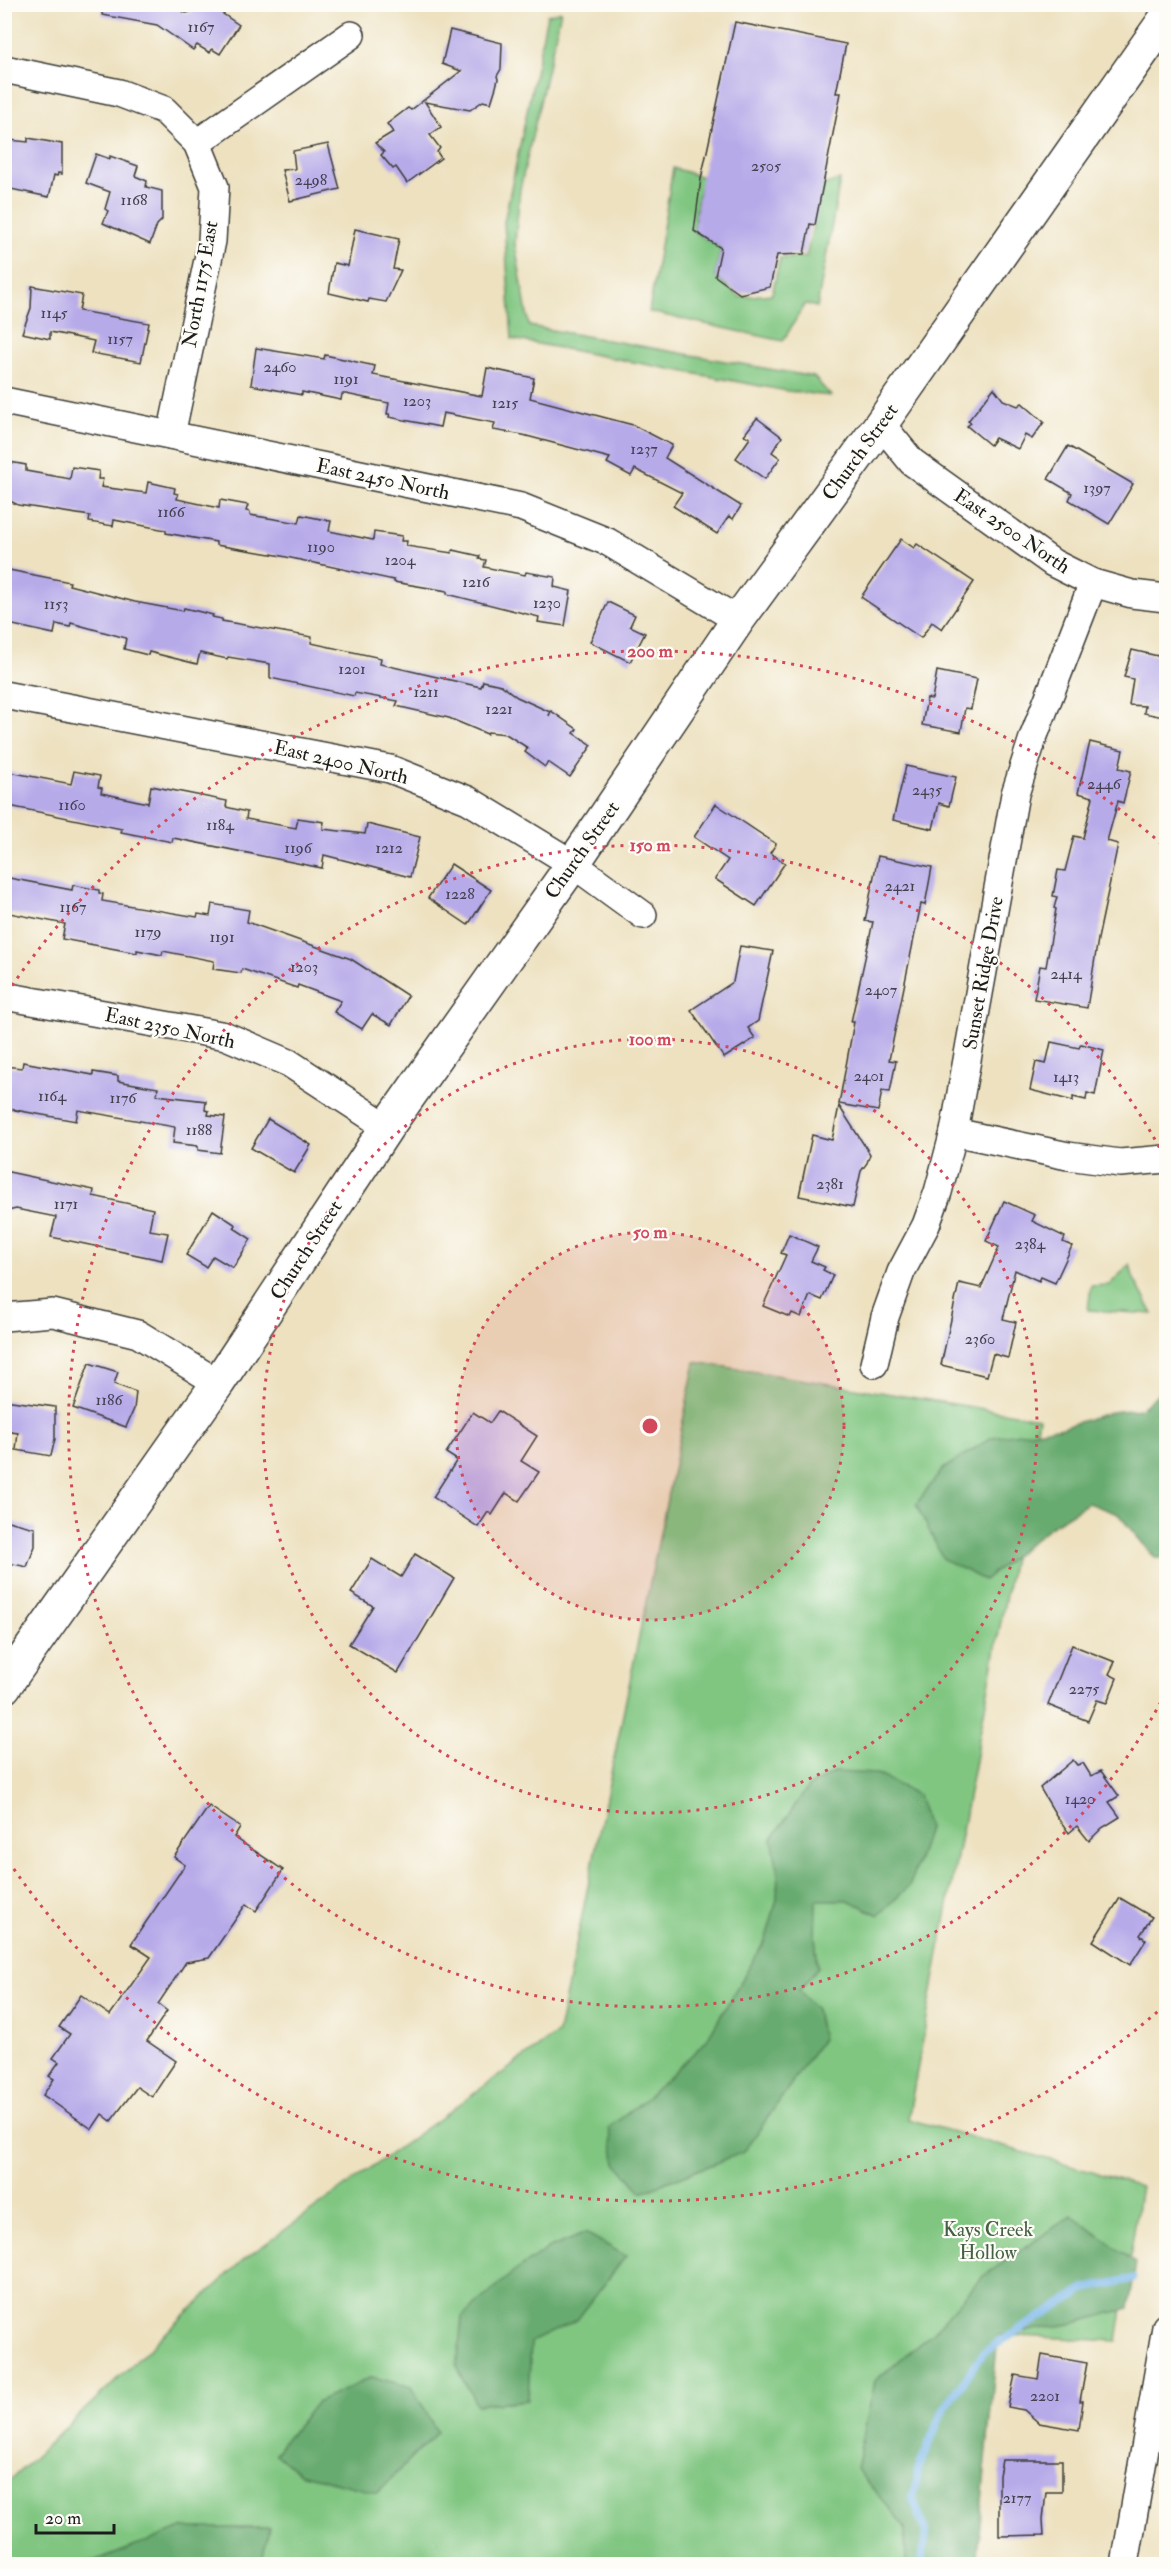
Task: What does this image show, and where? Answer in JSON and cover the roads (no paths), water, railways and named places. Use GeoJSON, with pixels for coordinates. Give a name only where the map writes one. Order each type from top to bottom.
{"type":"FeatureCollection","features":[{"type":"Feature","properties":{"kind":"street","name":"Church Street"},"geometry":{"type":"LineString","coordinates":[[4,1687],[218,1383],[387,1126],[573,864],[738,620],[881,424],[1167,18]]}},
{"type":"Feature","properties":{"kind":"street"},"geometry":{"type":"LineString","coordinates":[[4,69],[119,93],[164,110],[197,143],[351,35]]}},
{"type":"Feature","properties":{"kind":"street","name":"North 1175 East"},"geometry":{"type":"LineString","coordinates":[[171,435],[212,242],[215,187],[197,143]]}},
{"type":"Feature","properties":{"kind":"street","name":"East 2450 North"},"geometry":{"type":"LineString","coordinates":[[4,401],[521,507],[608,542],[738,620]]}},
{"type":"Feature","properties":{"kind":"street","name":"East 2500 North"},"geometry":{"type":"LineString","coordinates":[[881,424],[912,462],[1053,563],[1093,583],[1132,594],[1167,598]]}},
{"type":"Feature","properties":{"kind":"street","name":"Sunset Ridge Drive"},"geometry":{"type":"LineString","coordinates":[[874,1364],[885,1317],[901,1272],[926,1226],[954,1132],[1015,794],[1033,738],[1093,583]]}},
{"type":"Feature","properties":{"kind":"street","name":"East 2400 North"},"geometry":{"type":"LineString","coordinates":[[4,695],[390,769],[468,800],[573,864],[643,915]]}},
{"type":"Feature","properties":{"kind":"street","name":"East 2350 North"},"geometry":{"type":"LineString","coordinates":[[4,996],[226,1036],[289,1063],[387,1126]]}},
{"type":"Feature","properties":{"kind":"street"},"geometry":{"type":"LineString","coordinates":[[954,1132],[1078,1158],[1120,1162],[1167,1159]]}},
{"type":"Feature","properties":{"kind":"street"},"geometry":{"type":"LineString","coordinates":[[4,1317],[53,1313],[138,1334],[218,1383]]}},
{"type":"Feature","properties":{"kind":"street"},"geometry":{"type":"LineString","coordinates":[[1125,2565],[1159,2416],[1167,2327]]}},
{"type":"Feature","properties":{"kind":"waterway"},"geometry":{"type":"LineString","coordinates":[[922,2564],[926,2533],[913,2499],[918,2471],[942,2412],[984,2352],[1085,2289],[1133,2279]]}},
{"type":"Feature","properties":{"kind":"park label","name":"Kays Creek Hollow"},"geometry":{"type":"Point","coordinates":[988,2240]}}]}
